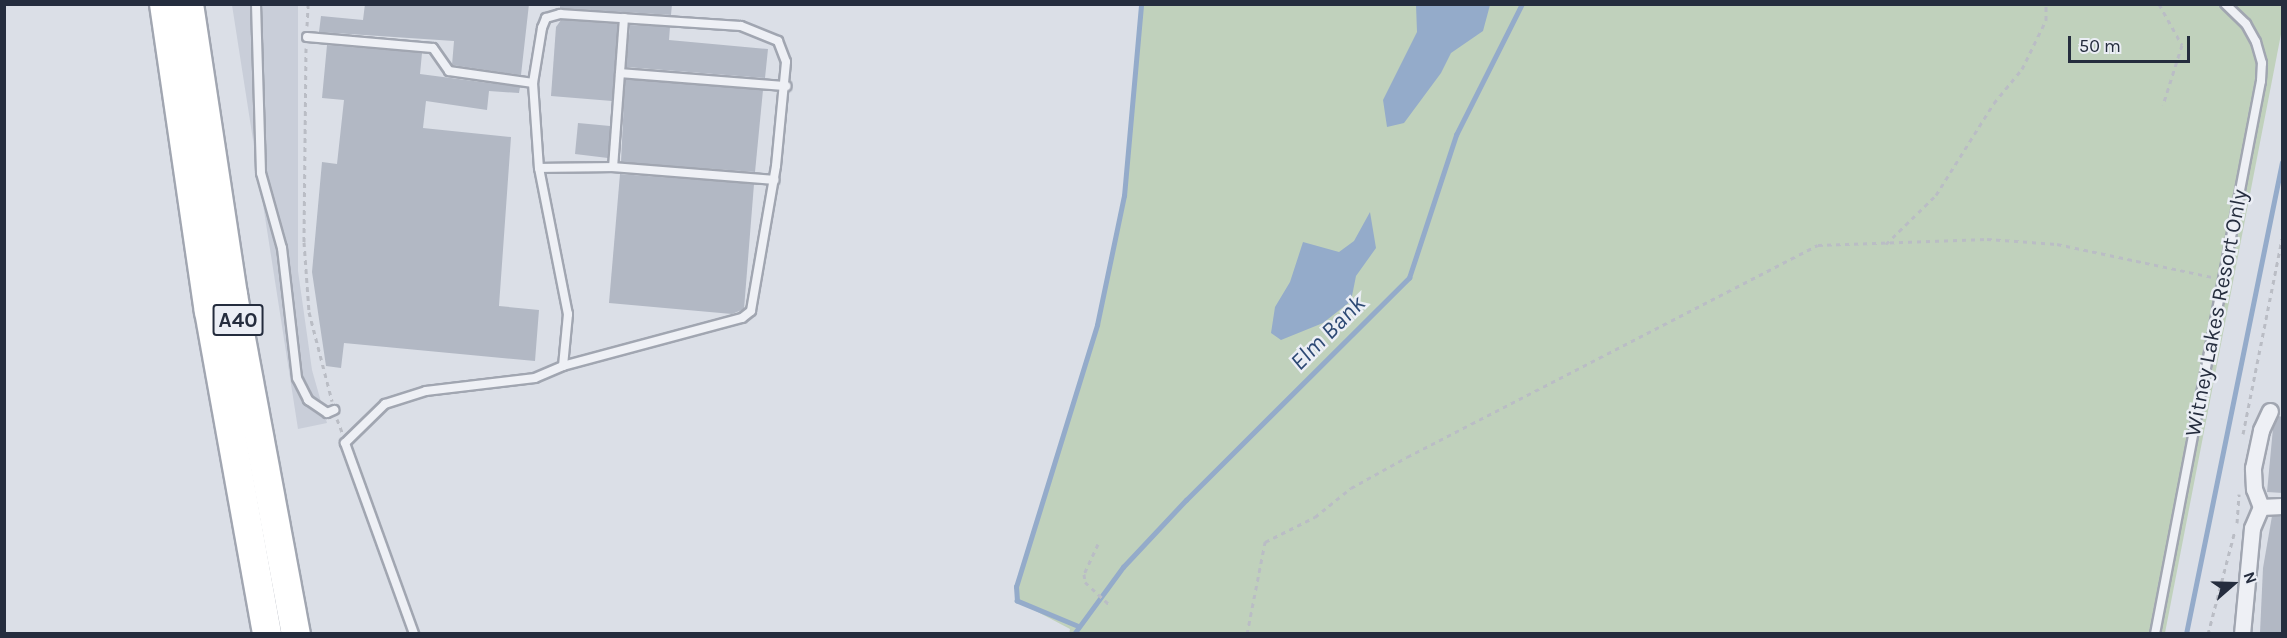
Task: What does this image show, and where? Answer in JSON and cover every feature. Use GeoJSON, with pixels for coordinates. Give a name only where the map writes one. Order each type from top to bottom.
{"type":"FeatureCollection","features":[{"type":"Feature","properties":{"kind":"highway","name":"A40"},"geometry":{"type":"LineString","coordinates":[[164,4],[209,311],[267,633]]}},
{"type":"Feature","properties":{"kind":"highway","name":"A40"},"geometry":{"type":"LineString","coordinates":[[189,4],[233,296],[296,633]]}},
{"type":"Feature","properties":{"kind":"street"},"geometry":{"type":"LineString","coordinates":[[2242,633],[2252,528],[2261,507],[2254,489],[2253,468],[2260,430],[2270,411]]}},
{"type":"Feature","properties":{"kind":"street"},"geometry":{"type":"LineString","coordinates":[[2261,507],[2283,506]]}},
{"type":"Feature","properties":{"kind":"lane"},"geometry":{"type":"LineString","coordinates":[[256,4],[261,173],[282,248],[297,378],[308,400],[327,413],[334,410]]}},
{"type":"Feature","properties":{"kind":"lane","name":"Witney Lakes Resort Only"},"geometry":{"type":"LineString","coordinates":[[2155,633],[2262,63],[2246,24],[2225,4]]}},
{"type":"Feature","properties":{"kind":"lane"},"geometry":{"type":"LineString","coordinates":[[414,633],[345,443],[385,404],[426,391],[535,378],[563,366],[742,318],[751,311],[774,180],[786,86],[785,52],[770,35],[741,26],[560,14],[546,18],[533,83],[539,168],[568,314],[563,366]]}},
{"type":"Feature","properties":{"kind":"lane"},"geometry":{"type":"LineString","coordinates":[[613,167],[624,18]]}},
{"type":"Feature","properties":{"kind":"lane"},"geometry":{"type":"LineString","coordinates":[[307,37],[433,48],[449,71],[533,83]]}},
{"type":"Feature","properties":{"kind":"lane"},"geometry":{"type":"LineString","coordinates":[[620,73],[786,86]]}},
{"type":"Feature","properties":{"kind":"lane"},"geometry":{"type":"LineString","coordinates":[[539,168],[613,167],[774,180]]}},
{"type":"Feature","properties":{"kind":"path"},"geometry":{"type":"LineString","coordinates":[[308,4],[303,112],[309,312],[334,410],[345,443]]}},
{"type":"Feature","properties":{"kind":"path"},"geometry":{"type":"LineString","coordinates":[[1885,245],[1936,195],[1994,103],[2022,69],[2046,20],[2046,4]]}},
{"type":"Feature","properties":{"kind":"path"},"geometry":{"type":"LineString","coordinates":[[2159,4],[2182,45],[2163,105]]}},
{"type":"Feature","properties":{"kind":"path"},"geometry":{"type":"LineString","coordinates":[[1247,633],[1265,542],[1314,517],[1351,488],[1818,245],[1885,245],[1987,239],[2057,244],[2223,279]]}},
{"type":"Feature","properties":{"kind":"path"},"geometry":{"type":"LineString","coordinates":[[1098,544],[1084,574],[1096,594],[1110,604]]}},
{"type":"Feature","properties":{"kind":"shaded area"},"geometry":{"type":"Polygon","coordinates":[[[232,5],[298,5],[298,271],[312,370],[327,423],[298,429],[232,5]]]}},
{"type":"Feature","properties":{"kind":"green space"},"geometry":{"type":"Polygon","coordinates":[[[1141,5],[2282,5],[2282,29],[2165,633],[1069,634],[1070,629],[1017,601],[1016,587],[1097,325],[1124,196],[1141,5]]]}},
{"type":"Feature","properties":{"kind":"water"},"geometry":{"type":"Polygon","coordinates":[[[1416,5],[1490,5],[1483,31],[1451,53],[1441,73],[1404,123],[1387,127],[1383,100],[1417,32],[1416,5]]]}},
{"type":"Feature","properties":{"kind":"water"},"geometry":{"type":"Polygon","coordinates":[[[1370,212],[1376,248],[1356,276],[1351,301],[1323,323],[1281,340],[1271,333],[1275,307],[1290,282],[1303,242],[1339,252],[1354,241],[1370,212]]]}},
{"type":"Feature","properties":{"kind":"building"},"geometry":{"type":"Polygon","coordinates":[[[365,4],[529,4],[521,75],[452,65],[454,41],[319,32],[321,16],[363,20],[365,4]]]}},
{"type":"Feature","properties":{"kind":"building"},"geometry":{"type":"Polygon","coordinates":[[[560,4],[672,4],[671,15],[560,8],[560,4]]]}},
{"type":"Feature","properties":{"kind":"building"},"geometry":{"type":"Polygon","coordinates":[[[561,20],[618,24],[612,101],[551,96],[556,27],[561,20]]]}},
{"type":"Feature","properties":{"kind":"building"},"geometry":{"type":"Polygon","coordinates":[[[630,25],[670,27],[669,40],[768,49],[765,78],[626,67],[630,25]]]}},
{"type":"Feature","properties":{"kind":"building"},"geometry":{"type":"Polygon","coordinates":[[[327,45],[422,53],[420,74],[520,87],[519,93],[489,91],[487,110],[426,101],[423,128],[511,137],[499,306],[539,310],[535,361],[344,343],[341,368],[326,366],[312,272],[322,162],[337,164],[344,100],[322,98],[327,45]]]}},
{"type":"Feature","properties":{"kind":"building"},"geometry":{"type":"Polygon","coordinates":[[[625,79],[763,90],[755,172],[621,162],[625,79]]]}},
{"type":"Feature","properties":{"kind":"building"},"geometry":{"type":"Polygon","coordinates":[[[578,123],[610,126],[608,158],[575,154],[578,123]]]}},
{"type":"Feature","properties":{"kind":"building"},"geometry":{"type":"Polygon","coordinates":[[[620,174],[754,184],[744,309],[732,314],[609,303],[620,174]]]}},
{"type":"Feature","properties":{"kind":"building"},"geometry":{"type":"Polygon","coordinates":[[[2278,416],[2283,417],[2283,493],[2267,492],[2273,428],[2278,416]]]}},
{"type":"Feature","properties":{"kind":"building"},"geometry":{"type":"Polygon","coordinates":[[[2272,516],[2283,516],[2283,633],[2260,633],[2263,568],[2272,516]]]}},
{"type":"Feature","properties":{"kind":"waterway"},"geometry":{"type":"LineString","coordinates":[[1077,626],[1017,601],[1016,587],[1097,325],[1124,196],[1141,4]]}},
{"type":"Feature","properties":{"kind":"waterway","name":"Elm Bank"},"geometry":{"type":"LineString","coordinates":[[1074,634],[1123,567],[1186,500],[1409,278],[1456,135],[1522,4]]}},
{"type":"Feature","properties":{"kind":"waterway"},"geometry":{"type":"LineString","coordinates":[[2186,634],[2282,163]]}}]}
